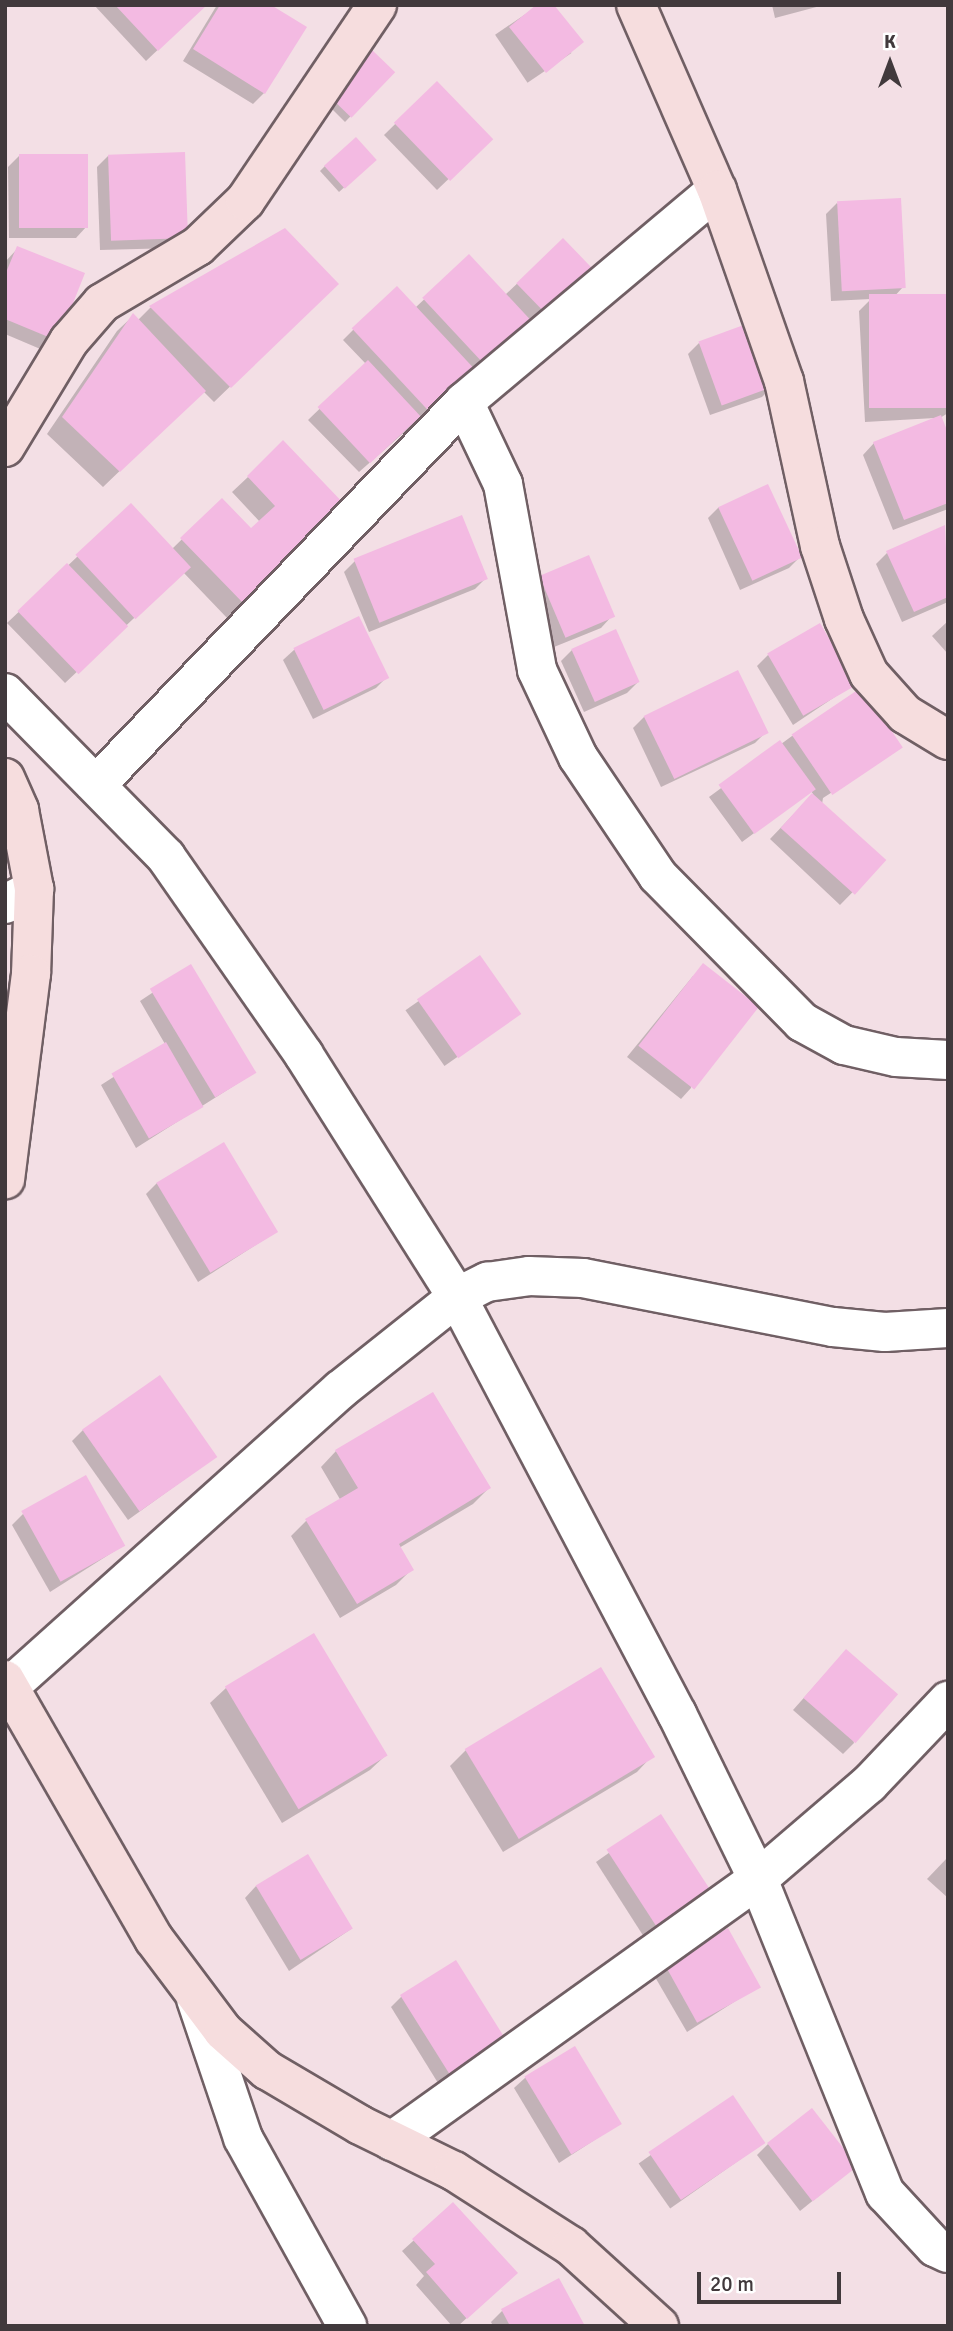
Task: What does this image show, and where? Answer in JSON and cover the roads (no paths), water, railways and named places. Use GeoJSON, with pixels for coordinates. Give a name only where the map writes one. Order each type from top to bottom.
{"type":"FeatureCollection","features":[{"type":"Feature","properties":{"kind":"street"},"geometry":{"type":"LineString","coordinates":[[5,447],[69,341],[102,303],[198,246],[245,201],[377,5]]}},
{"type":"Feature","properties":{"kind":"street"},"geometry":{"type":"LineString","coordinates":[[636,5],[717,190],[783,381],[820,546],[844,619],[869,674],[905,714],[948,740]]}},
{"type":"Feature","properties":{"kind":"street"},"geometry":{"type":"LineString","coordinates":[[96,785],[464,402],[717,190]]}},
{"type":"Feature","properties":{"kind":"street"},"geometry":{"type":"LineString","coordinates":[[464,402],[503,484],[537,670],[578,757],[658,876],[802,1022],[844,1045],[896,1057],[948,1060]]}},
{"type":"Feature","properties":{"kind":"street"},"geometry":{"type":"LineString","coordinates":[[5,693],[173,868],[304,1055],[457,1297],[677,1714],[758,1879],[885,2193],[944,2258]]}},
{"type":"Feature","properties":{"kind":"street"},"geometry":{"type":"LineString","coordinates":[[5,778],[19,810],[20,897],[31,974],[5,1179]]}},
{"type":"Feature","properties":{"kind":"street"},"geometry":{"type":"LineString","coordinates":[[659,2326],[571,2246],[454,2171],[392,2141],[267,2070],[223,2031],[154,1939],[7,1684],[340,1390],[457,1297],[488,1282],[529,1276],[583,1278],[833,1327],[885,1332],[948,1328]]}},
{"type":"Feature","properties":{"kind":"street"},"geometry":{"type":"LineString","coordinates":[[392,2141],[758,1879],[869,1784],[948,1701]]}},
{"type":"Feature","properties":{"kind":"street"},"geometry":{"type":"LineString","coordinates":[[195,1994],[243,2138],[347,2326]]}}]}
